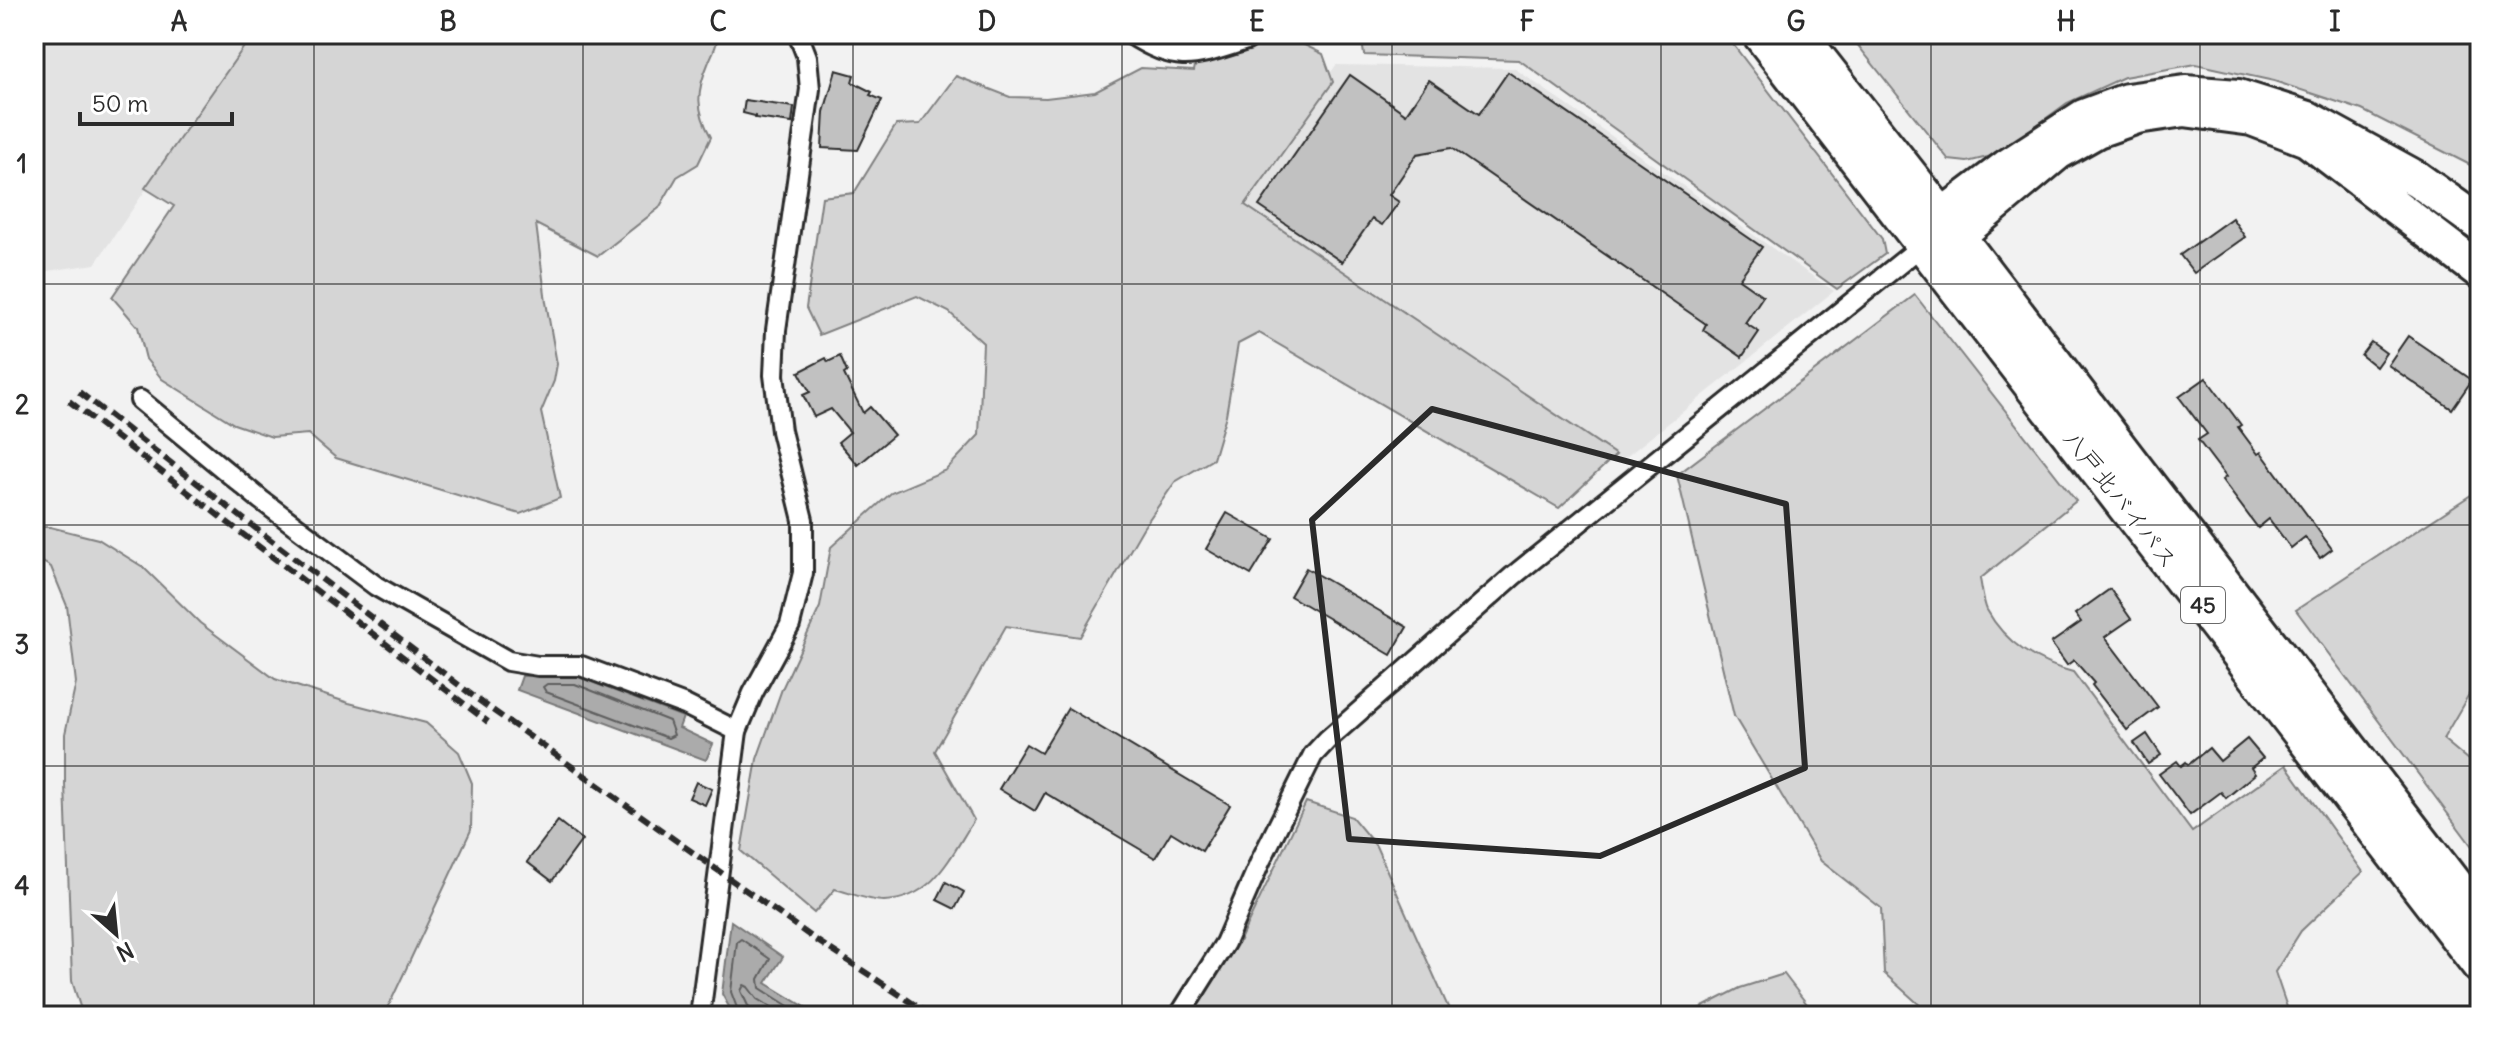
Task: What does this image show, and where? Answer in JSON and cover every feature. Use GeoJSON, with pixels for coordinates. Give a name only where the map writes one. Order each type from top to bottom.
{"type":"FeatureCollection","features":[{"type":"Feature","properties":{"kind":"highway","name":"八戸北バイパス"},"geometry":{"type":"LineString","coordinates":[[1760,34],[1941,232],[2480,918]]}},
{"type":"Feature","properties":{"kind":"highway","name":"八戸北バイパス"},"geometry":{"type":"LineString","coordinates":[[1799,34],[2480,966]]}},
{"type":"Feature","properties":{"kind":"highway"},"geometry":{"type":"LineString","coordinates":[[1941,232],[2007,167],[2084,117],[2127,101],[2185,93],[2238,97],[2308,119],[2417,179],[2480,224]]}},
{"type":"Feature","properties":{"kind":"highway"},"geometry":{"type":"LineString","coordinates":[[1941,232],[2058,152],[2097,130],[2137,116],[2184,109],[2252,118],[2307,139],[2480,271]]}},
{"type":"Feature","properties":{"kind":"street"},"geometry":{"type":"LineString","coordinates":[[700,1016],[737,731],[753,693],[790,625],[803,573],[803,520],[781,431],[774,375],[776,330],[810,89],[807,57],[798,34]]}},
{"type":"Feature","properties":{"kind":"street"},"geometry":{"type":"LineString","coordinates":[[1130,34],[1163,53],[1191,56],[1247,40]]}},
{"type":"Feature","properties":{"kind":"street"},"geometry":{"type":"LineString","coordinates":[[1179,1016],[1225,943],[1261,860],[1313,755],[1328,739],[1513,576],[1941,232]]}},
{"type":"Feature","properties":{"kind":"street"},"geometry":{"type":"LineString","coordinates":[[140,400],[261,500],[376,586],[508,661],[538,666],[581,666],[685,705],[737,731]]}},
{"type":"Feature","properties":{"kind":"highlighted area"},"geometry":{"type":"Polygon","coordinates":[[[1432,409],[1786,504],[1805,768],[1600,856],[1349,839],[1312,520],[1432,409]]]}},
{"type":"Feature","properties":{"kind":"shaded area"},"geometry":{"type":"Polygon","coordinates":[[[34,34],[252,34],[95,264],[34,273],[34,34]]]}},
{"type":"Feature","properties":{"kind":"shaded area"},"geometry":{"type":"Polygon","coordinates":[[[253,34],[717,34],[699,101],[711,137],[698,164],[677,177],[659,208],[598,256],[536,224],[557,364],[554,381],[541,412],[560,498],[520,514],[336,458],[308,434],[272,437],[234,424],[162,379],[146,359],[138,327],[112,297],[174,206],[145,188],[253,34]]]}},
{"type":"Feature","properties":{"kind":"shaded area"},"geometry":{"type":"Polygon","coordinates":[[[1197,34],[1282,34],[1323,54],[1333,82],[1245,205],[1616,455],[1559,508],[1259,333],[1238,344],[1226,415],[1213,459],[1175,482],[1143,528],[1080,637],[1006,626],[935,751],[974,820],[939,874],[916,893],[884,901],[835,889],[814,913],[741,851],[757,759],[782,689],[820,607],[831,547],[891,493],[946,470],[979,435],[983,343],[949,312],[917,296],[819,335],[806,308],[822,197],[854,193],[896,125],[920,124],[956,76],[1010,97],[1046,98],[1095,92],[1141,68],[1194,71],[1201,36],[1197,34]]]}},
{"type":"Feature","properties":{"kind":"shaded area"},"geometry":{"type":"Polygon","coordinates":[[[1361,34],[1725,34],[1882,239],[1885,254],[1837,289],[1519,60],[1364,55],[1361,34]]]}},
{"type":"Feature","properties":{"kind":"shaded area"},"geometry":{"type":"Polygon","coordinates":[[[1849,34],[2480,34],[2480,170],[2362,110],[2274,81],[2196,64],[2124,77],[2067,103],[1996,155],[1967,162],[1949,160],[1849,34]]]}},
{"type":"Feature","properties":{"kind":"shaded area"},"geometry":{"type":"Polygon","coordinates":[[[1336,65],[1514,68],[1834,291],[1621,461],[1240,205],[1336,65]]]}},
{"type":"Feature","properties":{"kind":"shaded area"},"geometry":{"type":"Polygon","coordinates":[[[1915,295],[2076,501],[1980,579],[1986,606],[1994,622],[2023,650],[2073,672],[2192,832],[2286,765],[2363,872],[2301,931],[2275,972],[2290,1016],[1932,1016],[1884,973],[1881,908],[1821,861],[1734,716],[1677,475],[1915,295]]]}},
{"type":"Feature","properties":{"kind":"shaded area"},"geometry":{"type":"Polygon","coordinates":[[[2480,489],[2480,681],[2472,689],[2443,739],[2480,770],[2480,857],[2296,610],[2480,489]]]}},
{"type":"Feature","properties":{"kind":"shaded area"},"geometry":{"type":"Polygon","coordinates":[[[34,527],[50,527],[98,539],[143,567],[200,623],[275,679],[426,723],[459,752],[472,783],[471,830],[384,1016],[83,1016],[72,981],[65,784],[65,734],[76,683],[67,606],[51,567],[34,557],[34,527]]]}},
{"type":"Feature","properties":{"kind":"shaded area"},"geometry":{"type":"Polygon","coordinates":[[[1306,802],[1352,817],[1376,846],[1452,1016],[1187,1016],[1239,942],[1306,802]]]}},
{"type":"Feature","properties":{"kind":"shaded area"},"geometry":{"type":"Polygon","coordinates":[[[1784,974],[1816,1016],[1685,1016],[1740,988],[1784,974]]]}},
{"type":"Feature","properties":{"kind":"water"},"geometry":{"type":"Polygon","coordinates":[[[522,676],[576,676],[683,717],[679,728],[713,744],[706,760],[517,690],[522,676]]]}},
{"type":"Feature","properties":{"kind":"water"},"geometry":{"type":"Polygon","coordinates":[[[731,921],[783,957],[766,983],[820,1016],[734,1016],[722,994],[731,921]]]}},
{"type":"Feature","properties":{"kind":"building"},"geometry":{"type":"Polygon","coordinates":[[[836,70],[854,75],[852,82],[882,100],[858,150],[822,148],[824,112],[836,70]]]}},
{"type":"Feature","properties":{"kind":"building"},"geometry":{"type":"Polygon","coordinates":[[[1508,72],[1762,247],[1739,279],[1763,296],[1745,323],[1759,332],[1742,357],[1703,330],[1706,324],[1451,148],[1417,154],[1389,195],[1399,202],[1382,225],[1372,219],[1342,262],[1259,206],[1350,75],[1406,114],[1429,80],[1479,114],[1508,72]]]}},
{"type":"Feature","properties":{"kind":"building"},"geometry":{"type":"Polygon","coordinates":[[[745,100],[794,107],[792,123],[755,118],[743,113],[745,100]]]}},
{"type":"Feature","properties":{"kind":"building"},"geometry":{"type":"Polygon","coordinates":[[[2232,218],[2245,237],[2194,273],[2180,255],[2232,218]]]}},
{"type":"Feature","properties":{"kind":"building"},"geometry":{"type":"Polygon","coordinates":[[[2408,336],[2472,380],[2452,409],[2388,365],[2408,336]]]}},
{"type":"Feature","properties":{"kind":"building"},"geometry":{"type":"Polygon","coordinates":[[[2371,342],[2386,353],[2376,367],[2361,355],[2371,342]]]}},
{"type":"Feature","properties":{"kind":"building"},"geometry":{"type":"Polygon","coordinates":[[[840,356],[847,372],[844,374],[863,413],[870,407],[894,435],[858,465],[838,442],[850,432],[831,409],[814,417],[803,395],[810,392],[799,372],[826,358],[828,362],[840,356]]]}},
{"type":"Feature","properties":{"kind":"building"},"geometry":{"type":"Polygon","coordinates":[[[2206,378],[2241,425],[2238,427],[2258,454],[2261,452],[2332,549],[2320,558],[2305,537],[2291,548],[2269,519],[2258,528],[2222,480],[2226,477],[2198,440],[2207,434],[2179,397],[2206,378]]]}},
{"type":"Feature","properties":{"kind":"building"},"geometry":{"type":"Polygon","coordinates":[[[1227,513],[1273,539],[1251,575],[1206,549],[1227,513]]]}},
{"type":"Feature","properties":{"kind":"building"},"geometry":{"type":"Polygon","coordinates":[[[1306,568],[1407,627],[1391,655],[1290,596],[1306,568]]]}},
{"type":"Feature","properties":{"kind":"building"},"geometry":{"type":"Polygon","coordinates":[[[2110,589],[2131,619],[2105,637],[2158,707],[2127,730],[2074,660],[2067,665],[2051,643],[2081,622],[2075,614],[2110,589]]]}},
{"type":"Feature","properties":{"kind":"building"},"geometry":{"type":"Polygon","coordinates":[[[1068,708],[1230,805],[1202,851],[1171,832],[1155,858],[1045,793],[1035,811],[999,789],[1026,744],[1041,753],[1068,708]]]}},
{"type":"Feature","properties":{"kind":"building"},"geometry":{"type":"Polygon","coordinates":[[[2147,734],[2161,755],[2148,764],[2134,743],[2147,734]]]}},
{"type":"Feature","properties":{"kind":"building"},"geometry":{"type":"Polygon","coordinates":[[[2247,739],[2263,758],[2251,768],[2255,774],[2226,798],[2221,792],[2190,815],[2159,774],[2177,761],[2181,766],[2186,762],[2188,765],[2209,748],[2220,761],[2247,739]]]}},
{"type":"Feature","properties":{"kind":"building"},"geometry":{"type":"Polygon","coordinates":[[[696,782],[712,789],[705,805],[689,798],[696,782]]]}},
{"type":"Feature","properties":{"kind":"building"},"geometry":{"type":"Polygon","coordinates":[[[558,821],[582,840],[552,881],[527,862],[558,821]]]}},
{"type":"Feature","properties":{"kind":"building"},"geometry":{"type":"Polygon","coordinates":[[[946,882],[964,892],[955,909],[937,900],[946,882]]]}},
{"type":"Feature","properties":{"kind":"railway"},"geometry":{"type":"LineString","coordinates":[[79,392],[477,699],[813,938],[932,1016]]}},
{"type":"Feature","properties":{"kind":"railway"},"geometry":{"type":"LineString","coordinates":[[69,401],[488,722]]}}]}
